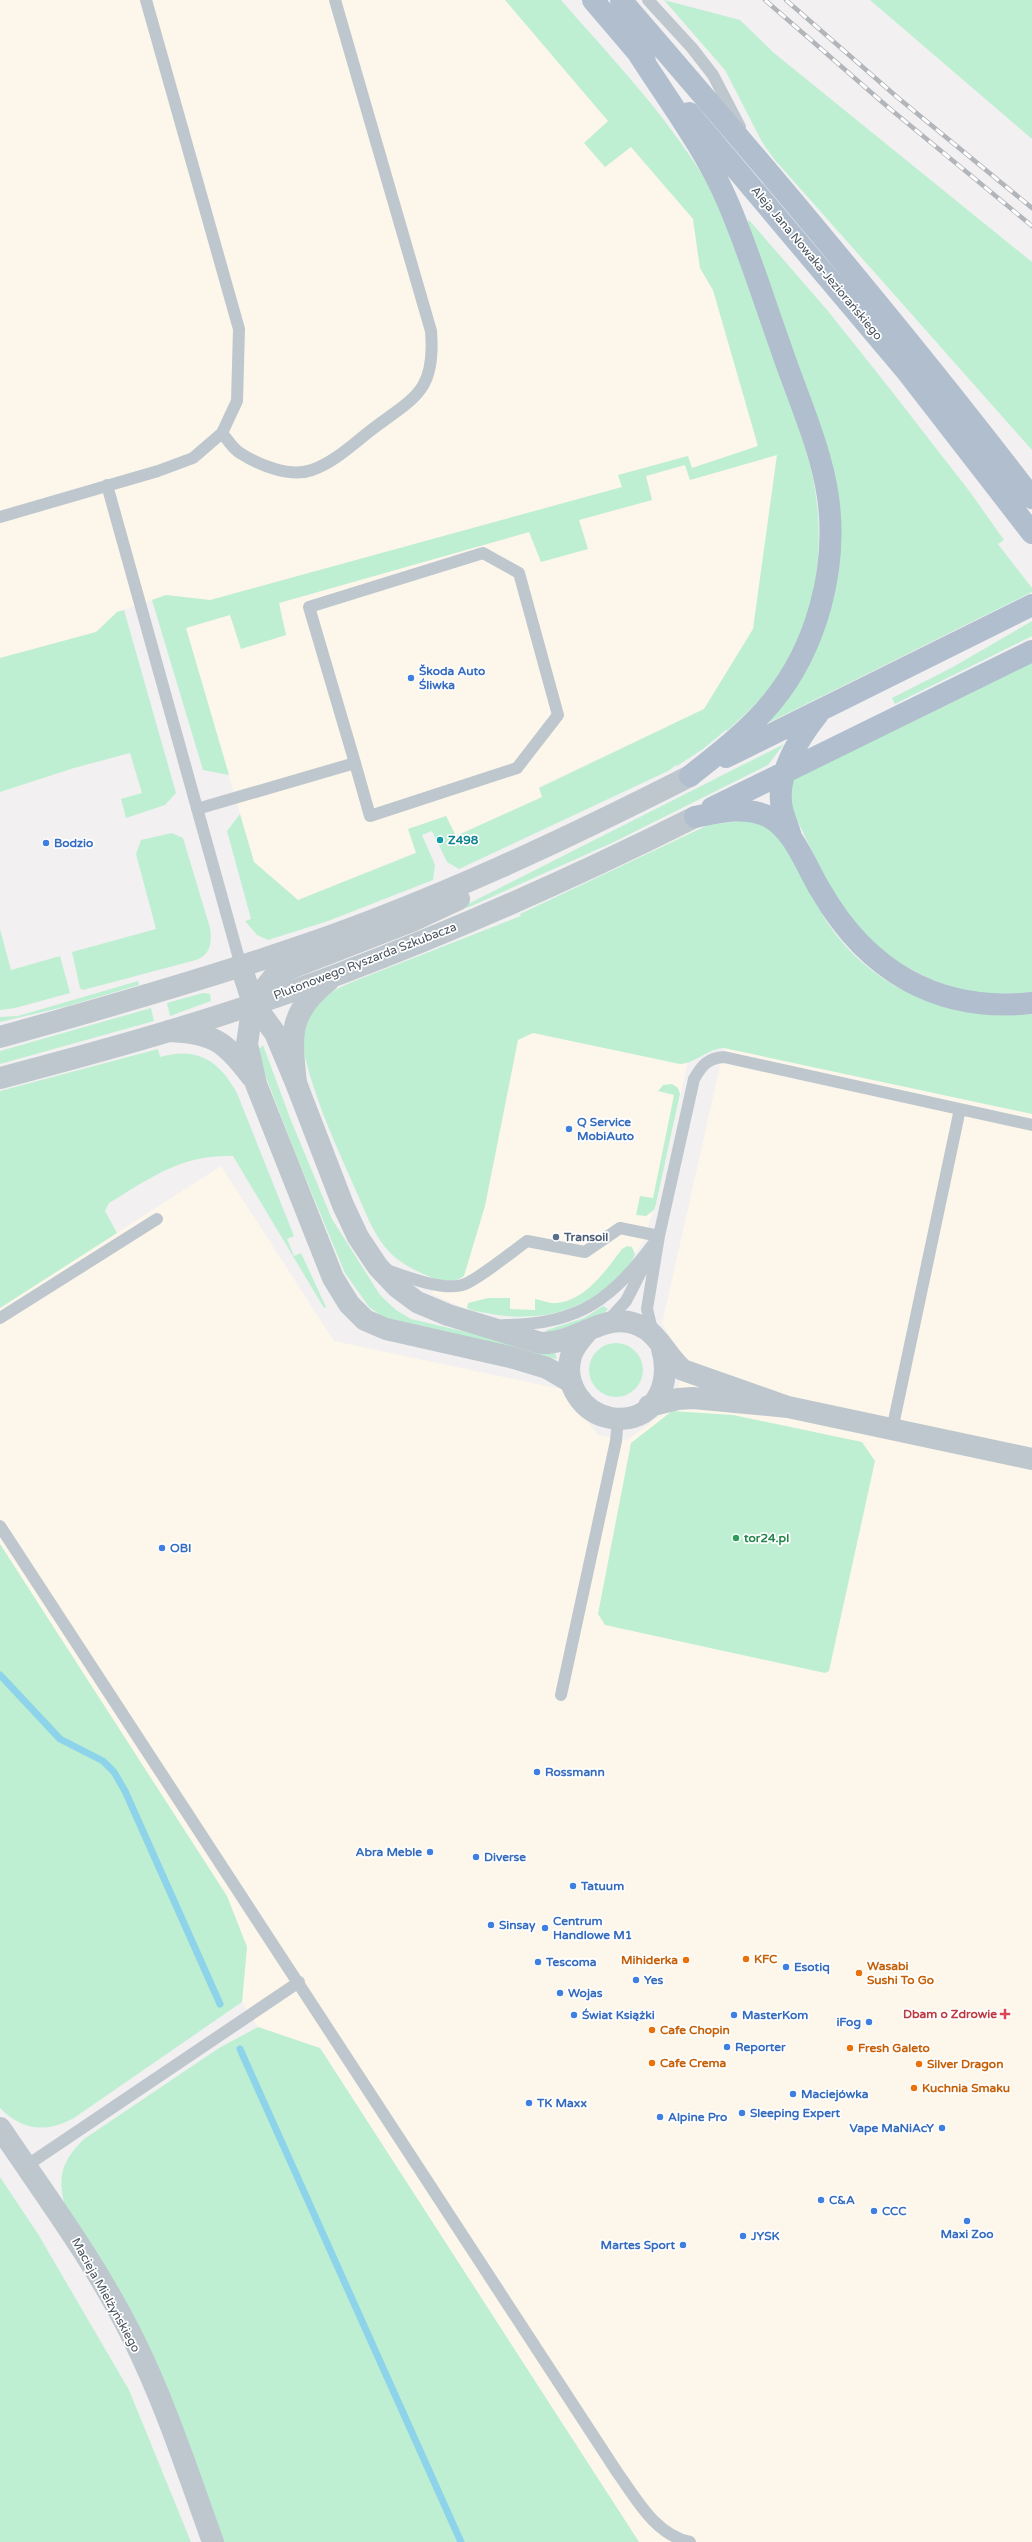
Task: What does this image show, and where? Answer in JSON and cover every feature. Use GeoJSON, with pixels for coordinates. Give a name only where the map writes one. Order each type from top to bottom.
{"type":"FeatureCollection","features":[{"type":"Feature","properties":{"kind":"main road","name":"Aleja Jana Nowaka-Jeziorańskiego"},"geometry":{"type":"LineString","coordinates":[[593,0],[903,367],[1032,533]]}},
{"type":"Feature","properties":{"kind":"main road","name":"Aleja Jana Nowaka-Jeziorańskiego"},"geometry":{"type":"LineString","coordinates":[[621,0],[756,156],[904,333],[1032,498]]}},
{"type":"Feature","properties":{"kind":"main road"},"geometry":{"type":"LineString","coordinates":[[636,50],[693,138],[729,204],[822,472],[830,525],[830,554],[827,578],[812,632],[794,670],[772,702],[735,741],[690,776]]}},
{"type":"Feature","properties":{"kind":"main road"},"geometry":{"type":"LineString","coordinates":[[690,776],[823,708],[1032,605]]}},
{"type":"Feature","properties":{"kind":"main road"},"geometry":{"type":"LineString","coordinates":[[695,817],[1032,651]]}},
{"type":"Feature","properties":{"kind":"main road"},"geometry":{"type":"LineString","coordinates":[[823,708],[802,735],[785,772],[780,800],[791,837],[821,892],[840,921],[864,950],[887,969],[937,994],[969,1002],[1032,1003]]}},
{"type":"Feature","properties":{"kind":"main road"},"geometry":{"type":"LineString","coordinates":[[695,817],[724,811],[749,810],[770,818],[791,837]]}},
{"type":"Feature","properties":{"kind":"street"},"geometry":{"type":"LineString","coordinates":[[0,1037],[241,966],[303,946],[412,904],[489,872],[606,818],[690,776]]}},
{"type":"Feature","properties":{"kind":"street","name":"Plutonowego Ryszarda Szkubacza"},"geometry":{"type":"LineString","coordinates":[[0,1078],[168,1031],[338,974],[511,904],[695,817]]}},
{"type":"Feature","properties":{"kind":"street"},"geometry":{"type":"LineString","coordinates":[[571,1382],[547,1368],[514,1358],[386,1329],[365,1320],[355,1310],[333,1278],[256,1084],[247,1044],[253,1003],[272,979],[286,970],[438,910],[606,818]]}},
{"type":"Feature","properties":{"kind":"street"},"geometry":{"type":"LineString","coordinates":[[241,966],[253,1003],[275,1033],[343,1205],[358,1237],[378,1267],[397,1287],[417,1302],[448,1315],[541,1343],[554,1343],[586,1332],[606,1322],[622,1321],[635,1324],[647,1330],[683,1370],[788,1408]]}},
{"type":"Feature","properties":{"kind":"street"},"geometry":{"type":"LineString","coordinates":[[296,1083],[292,1043],[298,1015],[312,994],[338,974]]}},
{"type":"Feature","properties":{"kind":"street"},"geometry":{"type":"LineString","coordinates":[[168,1031],[197,1032],[218,1041],[234,1053],[256,1084]]}},
{"type":"Feature","properties":{"kind":"street"},"geometry":{"type":"LineString","coordinates":[[586,1332],[576,1345],[571,1356],[569,1367],[571,1382],[576,1396],[594,1412],[618,1418],[635,1415],[649,1406],[662,1392],[666,1379],[667,1364],[659,1344]]}},
{"type":"Feature","properties":{"kind":"street"},"geometry":{"type":"LineString","coordinates":[[649,1406],[678,1399],[693,1398],[788,1408],[1032,1459]]}},
{"type":"Feature","properties":{"kind":"street","name":"Macieja Mielżyńskiego"},"geometry":{"type":"LineString","coordinates":[[0,2128],[88,2258],[132,2336],[175,2437],[213,2542]]}},
{"type":"Feature","properties":{"kind":"lane"},"geometry":{"type":"LineString","coordinates":[[0,517],[158,471],[193,458],[222,433],[237,402],[239,329],[146,0]]}},
{"type":"Feature","properties":{"kind":"lane"},"geometry":{"type":"LineString","coordinates":[[222,433],[238,453],[264,465],[289,472],[311,471],[331,461],[420,393],[429,376],[433,356],[431,331],[335,0]]}},
{"type":"Feature","properties":{"kind":"lane"},"geometry":{"type":"LineString","coordinates":[[648,0],[692,48],[713,75],[756,156]]}},
{"type":"Feature","properties":{"kind":"lane"},"geometry":{"type":"LineString","coordinates":[[107,485],[241,966]]}},
{"type":"Feature","properties":{"kind":"lane"},"geometry":{"type":"LineString","coordinates":[[483,553],[519,573],[558,715],[517,768],[370,816],[354,763],[310,607],[483,553]]}},
{"type":"Feature","properties":{"kind":"lane"},"geometry":{"type":"LineString","coordinates":[[197,809],[354,763]]}},
{"type":"Feature","properties":{"kind":"lane"},"geometry":{"type":"LineString","coordinates":[[659,1344],[649,1321],[647,1310],[659,1236],[694,1079],[700,1067],[711,1058],[724,1057],[1032,1125]]}},
{"type":"Feature","properties":{"kind":"lane"},"geometry":{"type":"LineString","coordinates":[[892,1430],[960,1109]]}},
{"type":"Feature","properties":{"kind":"lane"},"geometry":{"type":"LineString","coordinates":[[0,1318],[157,1218]]}},
{"type":"Feature","properties":{"kind":"lane"},"geometry":{"type":"LineString","coordinates":[[378,1267],[412,1279],[444,1285],[465,1284],[527,1241],[585,1252],[620,1228],[659,1236]]}},
{"type":"Feature","properties":{"kind":"lane"},"geometry":{"type":"LineString","coordinates":[[606,1322],[626,1301],[659,1236]]}},
{"type":"Feature","properties":{"kind":"lane"},"geometry":{"type":"LineString","coordinates":[[482,1325],[550,1322],[589,1307],[610,1294],[626,1279],[659,1236]]}},
{"type":"Feature","properties":{"kind":"lane"},"geometry":{"type":"LineString","coordinates":[[561,1695],[616,1441],[618,1418]]}},
{"type":"Feature","properties":{"kind":"lane"},"geometry":{"type":"LineString","coordinates":[[0,1526],[299,1982],[617,2472],[656,2524],[682,2540],[690,2542]]}},
{"type":"Feature","properties":{"kind":"lane"},"geometry":{"type":"LineString","coordinates":[[26,2166],[299,1982]]}},
{"type":"Feature","properties":{"kind":"shaded area"},"geometry":{"type":"Polygon","coordinates":[[[0,0],[505,0],[608,121],[604,167],[631,146],[693,219],[700,268],[713,290],[758,446],[691,468],[687,456],[619,475],[622,487],[210,600],[166,595],[117,612],[96,632],[0,658],[0,0]]]}},
{"type":"Feature","properties":{"kind":"shaded area"},"geometry":{"type":"Polygon","coordinates":[[[777,455],[753,629],[704,709],[539,787],[542,797],[455,836],[446,816],[408,829],[416,852],[298,900],[254,862],[186,628],[230,615],[241,649],[286,635],[279,603],[530,532],[588,549],[579,520],[652,500],[646,476],[685,465],[690,480],[777,455]]]}},
{"type":"Feature","properties":{"kind":"shaded area"},"geometry":{"type":"Polygon","coordinates":[[[505,1025],[689,1056],[656,1204],[643,1242],[620,1276],[532,1317],[505,1316],[469,1310],[432,1294],[460,1204],[505,1025]]]}},
{"type":"Feature","properties":{"kind":"shaded area"},"geometry":{"type":"Polygon","coordinates":[[[724,1048],[1032,1114],[1032,2542],[639,2542],[320,2048],[258,2027],[242,2002],[247,1947],[227,1896],[0,1544],[0,1308],[221,1166],[334,1341],[561,1389],[598,1435],[627,1440],[675,1405],[684,1359],[662,1324],[724,1048]]]}},
{"type":"Feature","properties":{"kind":"green space"},"geometry":{"type":"Polygon","coordinates":[[[505,0],[561,0],[649,101],[696,165],[718,205],[744,269],[765,335],[796,418],[811,469],[818,515],[819,539],[818,563],[809,610],[802,633],[792,655],[786,666],[771,686],[727,731],[726,730],[703,749],[677,766],[676,765],[668,771],[459,869],[447,862],[432,831],[422,835],[435,865],[433,880],[328,921],[268,940],[257,935],[245,921],[251,919],[227,831],[240,814],[254,862],[298,900],[416,853],[408,829],[446,816],[456,836],[542,797],[539,788],[704,709],[753,629],[777,455],[690,480],[685,465],[646,476],[652,500],[579,520],[588,549],[541,562],[529,532],[279,603],[286,635],[241,649],[230,615],[186,628],[229,775],[203,770],[152,600],[166,595],[210,600],[622,487],[618,475],[688,456],[692,468],[758,446],[713,290],[700,268],[693,219],[631,147],[605,167],[584,143],[608,121],[505,0]]]}},
{"type":"Feature","properties":{"kind":"green space"},"geometry":{"type":"Polygon","coordinates":[[[664,0],[740,20],[774,53],[1032,262],[1032,450],[774,159],[762,142],[725,70],[664,0]]]}},
{"type":"Feature","properties":{"kind":"green space"},"geometry":{"type":"Polygon","coordinates":[[[870,0],[1032,0],[1032,139],[870,0]]]}},
{"type":"Feature","properties":{"kind":"green space"},"geometry":{"type":"Polygon","coordinates":[[[749,220],[828,311],[970,492],[1004,540],[998,544],[1032,588],[1032,592],[768,723],[798,683],[816,651],[838,564],[747,223],[749,220]]]}},
{"type":"Feature","properties":{"kind":"green space"},"geometry":{"type":"Polygon","coordinates":[[[124,610],[176,793],[165,805],[126,818],[121,799],[142,793],[130,753],[74,768],[0,792],[0,658],[96,632],[117,612],[124,610]]]}},
{"type":"Feature","properties":{"kind":"green space"},"geometry":{"type":"Polygon","coordinates":[[[1032,621],[1032,636],[895,704],[892,698],[953,667],[1032,621]]]}},
{"type":"Feature","properties":{"kind":"green space"},"geometry":{"type":"Polygon","coordinates":[[[1032,661],[1032,993],[971,994],[930,979],[902,965],[870,942],[831,890],[793,812],[789,784],[790,781],[1032,661]]]}},
{"type":"Feature","properties":{"kind":"green space"},"geometry":{"type":"Polygon","coordinates":[[[784,744],[768,765],[614,842],[467,908],[466,905],[784,744]]]}},
{"type":"Feature","properties":{"kind":"green space"},"geometry":{"type":"Polygon","coordinates":[[[748,820],[769,829],[782,841],[795,861],[821,912],[839,938],[860,960],[884,979],[911,994],[940,1005],[970,1012],[1001,1015],[1032,1014],[1032,1114],[724,1048],[712,1051],[691,1061],[680,1064],[533,1033],[518,1040],[485,1206],[464,1276],[457,1280],[445,1281],[426,1275],[401,1262],[380,1241],[369,1221],[342,1160],[315,1092],[304,1053],[307,1024],[314,1009],[331,993],[345,985],[521,916],[520,914],[708,825],[748,820]]]}},
{"type":"Feature","properties":{"kind":"green space"},"geometry":{"type":"Polygon","coordinates":[[[172,833],[183,838],[210,928],[211,938],[208,951],[201,958],[196,960],[83,990],[80,988],[72,952],[156,929],[136,854],[141,840],[172,833]]]}},
{"type":"Feature","properties":{"kind":"green space"},"geometry":{"type":"Polygon","coordinates":[[[0,929],[11,970],[60,956],[70,993],[15,1008],[0,1010],[0,929]]]}},
{"type":"Feature","properties":{"kind":"green space"},"geometry":{"type":"Polygon","coordinates":[[[138,981],[139,985],[68,1006],[0,1022],[0,1017],[18,1016],[138,981]]]}},
{"type":"Feature","properties":{"kind":"green space"},"geometry":{"type":"Polygon","coordinates":[[[203,993],[210,994],[211,1001],[170,1016],[167,1003],[203,993]]]}},
{"type":"Feature","properties":{"kind":"green space"},"geometry":{"type":"Polygon","coordinates":[[[151,1008],[154,1021],[0,1064],[0,1051],[151,1008]]]}},
{"type":"Feature","properties":{"kind":"green space"},"geometry":{"type":"Polygon","coordinates":[[[263,1045],[290,1118],[332,1219],[380,1295],[396,1310],[411,1319],[555,1353],[557,1359],[386,1319],[369,1307],[345,1273],[298,1160],[259,1059],[259,1049],[263,1045]]]}},
{"type":"Feature","properties":{"kind":"green space"},"geometry":{"type":"Polygon","coordinates":[[[158,1049],[160,1057],[186,1053],[206,1059],[223,1072],[230,1082],[237,1093],[294,1236],[287,1239],[294,1256],[301,1253],[326,1307],[324,1308],[233,1156],[215,1156],[182,1163],[167,1169],[109,1203],[105,1211],[117,1233],[0,1308],[0,1091],[158,1049]]]}},
{"type":"Feature","properties":{"kind":"green space"},"geometry":{"type":"Polygon","coordinates":[[[672,1084],[678,1088],[680,1094],[656,1204],[654,1210],[646,1216],[636,1215],[640,1196],[653,1198],[674,1095],[658,1091],[663,1085],[672,1084]]]}},
{"type":"Feature","properties":{"kind":"green space"},"geometry":{"type":"Polygon","coordinates":[[[627,1246],[632,1247],[635,1254],[626,1269],[601,1292],[572,1308],[541,1316],[525,1317],[491,1314],[467,1308],[468,1303],[488,1298],[510,1298],[510,1309],[535,1310],[535,1299],[554,1303],[567,1301],[577,1297],[594,1283],[622,1249],[627,1246]]]}},
{"type":"Feature","properties":{"kind":"green space"},"geometry":{"type":"Polygon","coordinates":[[[603,1306],[608,1309],[597,1317],[580,1324],[546,1333],[547,1330],[584,1318],[603,1306]]]}},
{"type":"Feature","properties":{"kind":"green space"},"geometry":{"type":"Polygon","coordinates":[[[616,1343],[626,1345],[635,1351],[641,1360],[643,1370],[641,1380],[635,1389],[626,1395],[616,1397],[606,1395],[597,1389],[591,1380],[589,1370],[591,1360],[597,1351],[606,1345],[616,1343]]]}},
{"type":"Feature","properties":{"kind":"green space","name":"tor24.pl"},"geometry":{"type":"Polygon","coordinates":[[[672,1411],[733,1415],[862,1442],[875,1461],[829,1671],[825,1673],[605,1625],[598,1614],[631,1443],[672,1411]]]}},
{"type":"Feature","properties":{"kind":"green space"},"geometry":{"type":"Polygon","coordinates":[[[0,1544],[227,1896],[247,1947],[242,2002],[74,2118],[54,2126],[44,2127],[26,2125],[9,2116],[0,2108],[0,1544]]]}},
{"type":"Feature","properties":{"kind":"green space"},"geometry":{"type":"Polygon","coordinates":[[[258,2027],[320,2048],[639,2542],[223,2542],[64,2202],[61,2183],[67,2160],[71,2153],[84,2139],[219,2048],[258,2027]]]}},
{"type":"Feature","properties":{"kind":"green space"},"geometry":{"type":"Polygon","coordinates":[[[0,2177],[38,2234],[129,2390],[191,2542],[0,2542],[0,2177]]]}},
{"type":"Feature","properties":{"kind":"waterway"},"geometry":{"type":"LineString","coordinates":[[0,1675],[60,1739],[103,1761],[114,1772],[125,1791],[220,2004]]}},
{"type":"Feature","properties":{"kind":"waterway"},"geometry":{"type":"LineString","coordinates":[[240,2049],[461,2542]]}},
{"type":"Feature","properties":{"kind":"railway"},"geometry":{"type":"LineString","coordinates":[[765,0],[889,108],[1032,226]]}},
{"type":"Feature","properties":{"kind":"railway"},"geometry":{"type":"LineString","coordinates":[[786,0],[897,97],[1032,208]]}},
{"type":"Feature","properties":{"kind":"place","name":"Škoda Auto Śliwka"},"geometry":{"type":"Point","coordinates":[411,678]}},
{"type":"Feature","properties":{"kind":"place","name":"Z498"},"geometry":{"type":"Point","coordinates":[440,840]}},
{"type":"Feature","properties":{"kind":"place","name":"Bodzio"},"geometry":{"type":"Point","coordinates":[46,843]}},
{"type":"Feature","properties":{"kind":"place","name":"Q Service MobiAuto"},"geometry":{"type":"Point","coordinates":[569,1129]}},
{"type":"Feature","properties":{"kind":"place","name":"Transoil"},"geometry":{"type":"Point","coordinates":[556,1237]}},
{"type":"Feature","properties":{"kind":"place","name":"tor24.pl"},"geometry":{"type":"Point","coordinates":[736,1538]}},
{"type":"Feature","properties":{"kind":"place","name":"OBI"},"geometry":{"type":"Point","coordinates":[162,1548]}},
{"type":"Feature","properties":{"kind":"place","name":"Rossmann"},"geometry":{"type":"Point","coordinates":[537,1772]}},
{"type":"Feature","properties":{"kind":"place","name":"Abra Meble"},"geometry":{"type":"Point","coordinates":[430,1852]}},
{"type":"Feature","properties":{"kind":"place","name":"Diverse"},"geometry":{"type":"Point","coordinates":[476,1857]}},
{"type":"Feature","properties":{"kind":"place","name":"Tatuum"},"geometry":{"type":"Point","coordinates":[573,1886]}},
{"type":"Feature","properties":{"kind":"place","name":"Sinsay"},"geometry":{"type":"Point","coordinates":[491,1925]}},
{"type":"Feature","properties":{"kind":"place","name":"Centrum Handlowe M1"},"geometry":{"type":"Point","coordinates":[545,1928]}},
{"type":"Feature","properties":{"kind":"place","name":"KFC"},"geometry":{"type":"Point","coordinates":[746,1959]}},
{"type":"Feature","properties":{"kind":"place","name":"Mihiderka"},"geometry":{"type":"Point","coordinates":[686,1960]}},
{"type":"Feature","properties":{"kind":"place","name":"Tescoma"},"geometry":{"type":"Point","coordinates":[538,1962]}},
{"type":"Feature","properties":{"kind":"place","name":"Esotiq"},"geometry":{"type":"Point","coordinates":[786,1967]}},
{"type":"Feature","properties":{"kind":"place","name":"Wasabi Sushi To Go"},"geometry":{"type":"Point","coordinates":[859,1973]}},
{"type":"Feature","properties":{"kind":"place","name":"Yes"},"geometry":{"type":"Point","coordinates":[636,1980]}},
{"type":"Feature","properties":{"kind":"place","name":"Wojas"},"geometry":{"type":"Point","coordinates":[560,1993]}},
{"type":"Feature","properties":{"kind":"place","name":"Dbam o Zdrowie"},"geometry":{"type":"Point","coordinates":[1005,2014]}},
{"type":"Feature","properties":{"kind":"place","name":"Świat Książki"},"geometry":{"type":"Point","coordinates":[574,2015]}},
{"type":"Feature","properties":{"kind":"place","name":"MasterKom"},"geometry":{"type":"Point","coordinates":[734,2015]}},
{"type":"Feature","properties":{"kind":"place","name":"iFog"},"geometry":{"type":"Point","coordinates":[869,2022]}},
{"type":"Feature","properties":{"kind":"place","name":"Cafe Chopin"},"geometry":{"type":"Point","coordinates":[652,2030]}},
{"type":"Feature","properties":{"kind":"place","name":"Reporter"},"geometry":{"type":"Point","coordinates":[727,2047]}},
{"type":"Feature","properties":{"kind":"place","name":"Fresh Galeto"},"geometry":{"type":"Point","coordinates":[850,2048]}},
{"type":"Feature","properties":{"kind":"place","name":"Cafe Crema"},"geometry":{"type":"Point","coordinates":[652,2063]}},
{"type":"Feature","properties":{"kind":"place","name":"Silver Dragon"},"geometry":{"type":"Point","coordinates":[919,2064]}},
{"type":"Feature","properties":{"kind":"place","name":"Kuchnia Smaku"},"geometry":{"type":"Point","coordinates":[914,2088]}},
{"type":"Feature","properties":{"kind":"place","name":"Maciejówka"},"geometry":{"type":"Point","coordinates":[793,2094]}},
{"type":"Feature","properties":{"kind":"place","name":"TK Maxx"},"geometry":{"type":"Point","coordinates":[529,2103]}},
{"type":"Feature","properties":{"kind":"place","name":"Sleeping Expert"},"geometry":{"type":"Point","coordinates":[742,2113]}},
{"type":"Feature","properties":{"kind":"place","name":"Alpine Pro"},"geometry":{"type":"Point","coordinates":[660,2117]}},
{"type":"Feature","properties":{"kind":"place","name":"Vape MaNiAcY"},"geometry":{"type":"Point","coordinates":[942,2128]}},
{"type":"Feature","properties":{"kind":"place","name":"C&A"},"geometry":{"type":"Point","coordinates":[821,2200]}},
{"type":"Feature","properties":{"kind":"place","name":"CCC"},"geometry":{"type":"Point","coordinates":[874,2211]}},
{"type":"Feature","properties":{"kind":"place","name":"Maxi Zoo"},"geometry":{"type":"Point","coordinates":[967,2221]}},
{"type":"Feature","properties":{"kind":"place","name":"JYSK"},"geometry":{"type":"Point","coordinates":[743,2236]}},
{"type":"Feature","properties":{"kind":"place","name":"Martes Sport"},"geometry":{"type":"Point","coordinates":[683,2245]}}]}
